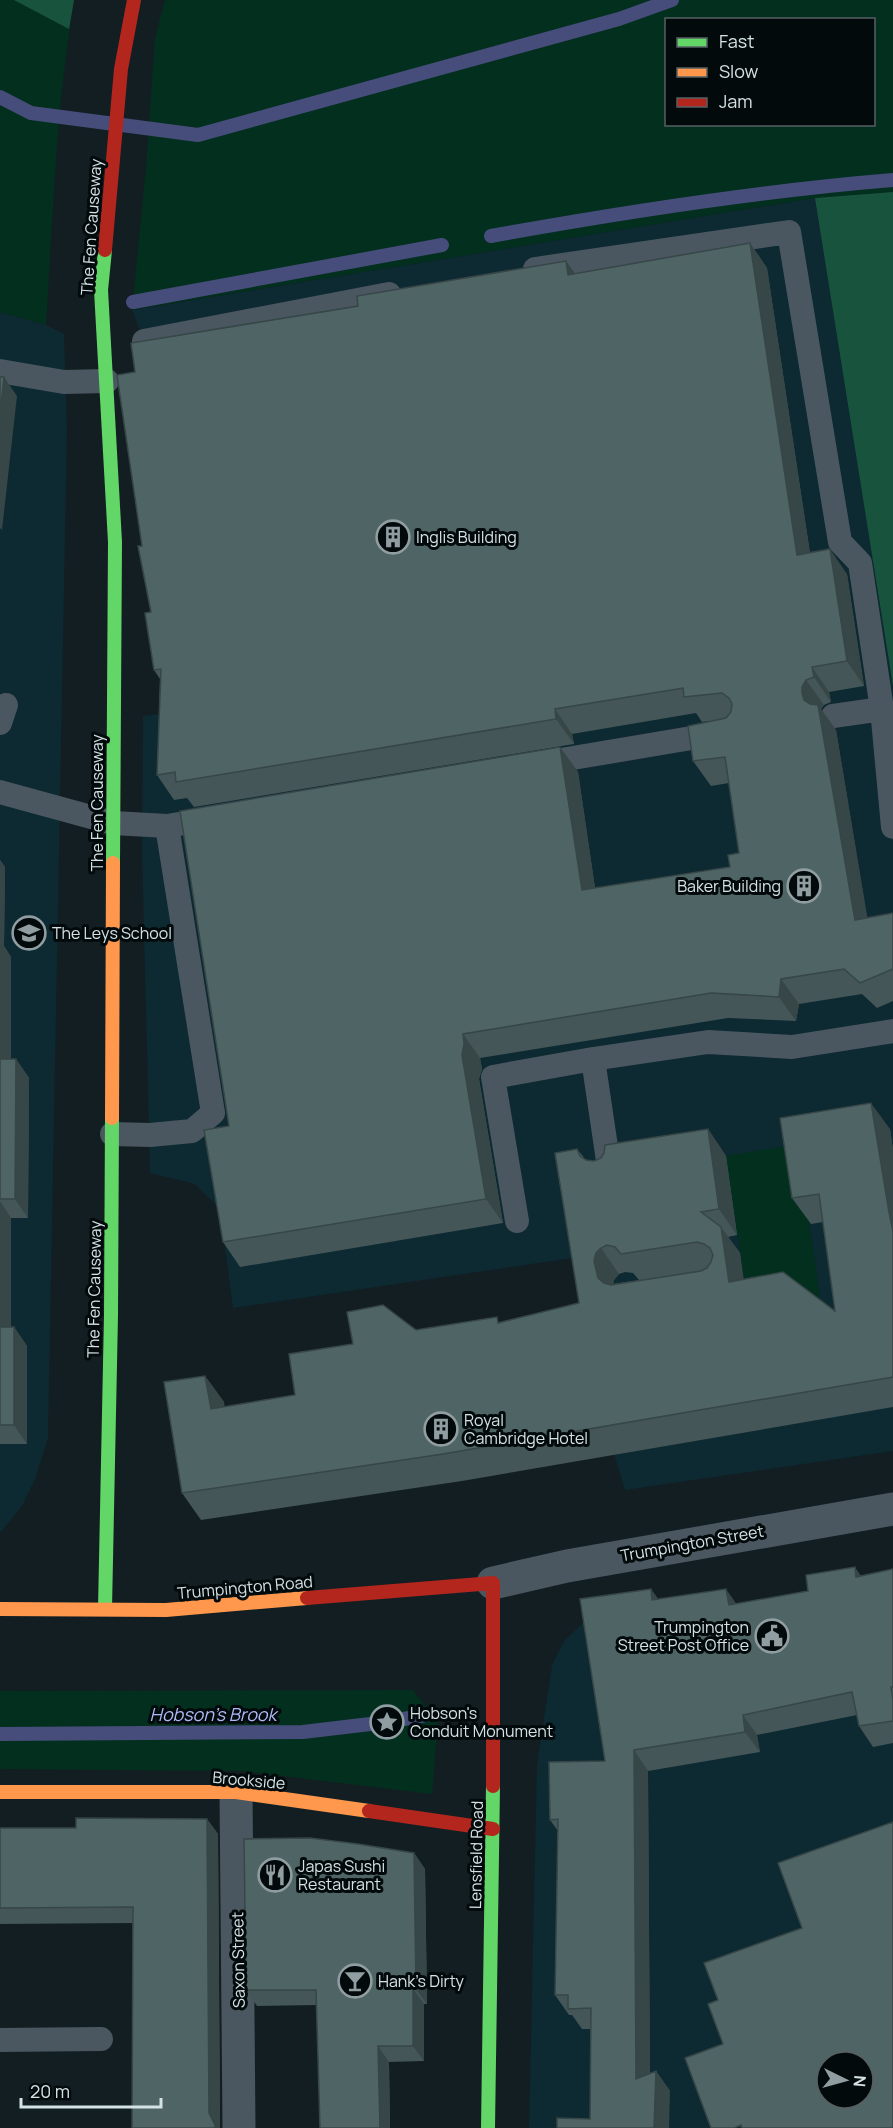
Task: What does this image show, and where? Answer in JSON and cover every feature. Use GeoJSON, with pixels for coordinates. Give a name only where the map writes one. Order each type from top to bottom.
{"type":"FeatureCollection","features":[{"type":"Feature","properties":{"kind":"main road","name":"The Fen Causeway"},"geometry":{"type":"LineString","coordinates":[[105,1609],[111,1315],[115,542],[100,290],[122,69],[134,0]]}},
{"type":"Feature","properties":{"kind":"main road","name":"Trumpington Road"},"geometry":{"type":"LineString","coordinates":[[0,1609],[166,1610],[493,1583]]}},
{"type":"Feature","properties":{"kind":"main road","name":"Lensfield Road"},"geometry":{"type":"LineString","coordinates":[[488,2128],[493,1829],[493,1583]]}},
{"type":"Feature","properties":{"kind":"main road","name":"Brookside"},"geometry":{"type":"LineString","coordinates":[[0,1792],[236,1792],[493,1829]]}},
{"type":"Feature","properties":{"kind":"street","name":"Trumpington Street"},"geometry":{"type":"LineString","coordinates":[[493,1583],[578,1564],[893,1509]]}},
{"type":"Feature","properties":{"kind":"street","name":"Saxon Street"},"geometry":{"type":"LineString","coordinates":[[236,1792],[239,2128]]}},
{"type":"Feature","properties":{"kind":"lane"},"geometry":{"type":"LineString","coordinates":[[508,273],[789,232],[840,542],[860,563],[882,709],[893,827]]}},
{"type":"Feature","properties":{"kind":"lane"},"geometry":{"type":"LineString","coordinates":[[144,341],[414,289]]}},
{"type":"Feature","properties":{"kind":"lane"},"geometry":{"type":"LineString","coordinates":[[0,371],[64,382],[106,381]]}},
{"type":"Feature","properties":{"kind":"lane"},"geometry":{"type":"LineString","coordinates":[[833,716],[882,709]]}},
{"type":"Feature","properties":{"kind":"lane"},"geometry":{"type":"LineString","coordinates":[[511,768],[735,731]]}},
{"type":"Feature","properties":{"kind":"lane"},"geometry":{"type":"LineString","coordinates":[[0,792],[113,823],[167,826],[232,815]]}},
{"type":"Feature","properties":{"kind":"lane"},"geometry":{"type":"LineString","coordinates":[[112,1134],[150,1135],[192,1131],[213,1113],[167,826]]}},
{"type":"Feature","properties":{"kind":"lane"},"geometry":{"type":"LineString","coordinates":[[517,1221],[493,1077],[708,1042],[792,1047],[893,1031]]}},
{"type":"Feature","properties":{"kind":"lane"},"geometry":{"type":"LineString","coordinates":[[593,1059],[610,1174]]}},
{"type":"Feature","properties":{"kind":"lane"},"geometry":{"type":"LineString","coordinates":[[0,2040],[101,2039]]}},
{"type":"Feature","properties":{"kind":"shaded area"},"geometry":{"type":"Polygon","coordinates":[[[893,192],[893,1451],[625,1490],[614,1454],[586,1256],[233,1308],[220,1209],[195,1184],[150,1173],[142,851],[143,716],[177,712],[144,341],[132,310],[815,198],[893,192]]]}},
{"type":"Feature","properties":{"kind":"shaded area","name":"The Leys School"},"geometry":{"type":"Polygon","coordinates":[[[0,312],[46,325],[64,334],[67,428],[48,1438],[35,1479],[22,1506],[0,1533],[0,312]]]}},
{"type":"Feature","properties":{"kind":"shaded area"},"geometry":{"type":"Polygon","coordinates":[[[595,1619],[893,1642],[893,2128],[529,2128],[537,1765],[552,1665],[565,1640],[583,1623],[595,1619]]]}},
{"type":"Feature","properties":{"kind":"green space"},"geometry":{"type":"Polygon","coordinates":[[[0,0],[74,0],[59,121],[46,325],[0,312],[0,0]]]}},
{"type":"Feature","properties":{"kind":"green space"},"geometry":{"type":"Polygon","coordinates":[[[14,0],[74,0],[69,29],[14,0]]]}},
{"type":"Feature","properties":{"kind":"green space"},"geometry":{"type":"Polygon","coordinates":[[[165,0],[893,0],[893,192],[815,198],[132,310],[146,168],[155,38],[165,0]]]}},
{"type":"Feature","properties":{"kind":"green space"},"geometry":{"type":"Polygon","coordinates":[[[893,192],[893,686],[815,198],[893,192]]]}},
{"type":"Feature","properties":{"kind":"green space"},"geometry":{"type":"Polygon","coordinates":[[[798,1144],[820,1297],[750,1307],[726,1156],[798,1144]]]}},
{"type":"Feature","properties":{"kind":"green space"},"geometry":{"type":"Polygon","coordinates":[[[413,1690],[438,1723],[432,1794],[241,1771],[0,1769],[0,1691],[413,1690]]]}},
{"type":"Feature","properties":{"kind":"building"},"geometry":{"type":"Polygon","coordinates":[[[750,243],[797,555],[830,549],[847,661],[812,667],[814,677],[806,680],[802,693],[804,700],[818,705],[855,920],[893,913],[893,969],[860,983],[844,969],[781,979],[779,997],[711,993],[463,1034],[462,1055],[486,1199],[223,1242],[204,1130],[229,1126],[180,811],[560,747],[582,890],[730,867],[728,855],[739,853],[725,757],[693,761],[688,726],[726,718],[731,712],[732,704],[729,698],[722,693],[684,697],[683,688],[555,709],[556,719],[176,782],[175,772],[157,775],[161,669],[154,670],[145,613],[151,612],[138,546],[142,546],[117,375],[135,372],[131,343],[358,306],[357,296],[566,261],[568,275],[750,243]]]}},
{"type":"Feature","properties":{"kind":"building"},"geometry":{"type":"Polygon","coordinates":[[[0,377],[4,377],[0,415],[0,377]]]}},
{"type":"Feature","properties":{"kind":"building"},"geometry":{"type":"Polygon","coordinates":[[[0,1059],[16,1059],[15,1199],[0,1199],[0,1059]]]}},
{"type":"Feature","properties":{"kind":"building"},"geometry":{"type":"Polygon","coordinates":[[[871,1103],[893,1232],[893,1377],[443,1454],[182,1493],[164,1382],[205,1376],[211,1409],[295,1395],[289,1354],[353,1344],[347,1312],[383,1305],[416,1330],[497,1317],[498,1323],[579,1303],[555,1153],[577,1149],[580,1156],[594,1161],[601,1158],[605,1145],[708,1129],[719,1209],[701,1212],[721,1227],[729,1282],[783,1272],[835,1311],[819,1194],[792,1198],[780,1118],[871,1103]],[[697,1242],[621,1254],[615,1247],[607,1245],[596,1253],[594,1261],[598,1278],[611,1285],[701,1271],[707,1268],[713,1255],[710,1248],[697,1242]]]}},
{"type":"Feature","properties":{"kind":"building"},"geometry":{"type":"Polygon","coordinates":[[[0,1327],[14,1327],[14,1425],[0,1425],[0,1327]]]}},
{"type":"Feature","properties":{"kind":"building"},"geometry":{"type":"Polygon","coordinates":[[[855,1567],[856,1577],[893,1569],[893,1687],[891,1687],[893,1721],[859,1726],[852,1692],[743,1715],[745,1732],[634,1750],[636,2079],[656,2071],[654,2128],[557,2128],[557,2118],[590,2119],[591,2008],[568,2009],[568,1995],[555,1995],[558,1819],[550,1820],[549,1762],[605,1761],[580,1599],[651,1589],[652,1600],[726,1589],[729,1605],[808,1591],[806,1575],[855,1567]]]}},
{"type":"Feature","properties":{"kind":"building"},"geometry":{"type":"Polygon","coordinates":[[[76,1818],[207,1819],[209,2113],[215,2128],[132,2128],[133,1907],[0,1908],[0,1828],[76,1828],[76,1818]]]}},
{"type":"Feature","properties":{"kind":"building"},"geometry":{"type":"Polygon","coordinates":[[[893,1822],[893,2128],[742,2128],[741,2125],[734,2128],[711,2128],[685,2058],[723,2044],[708,2004],[718,2000],[704,1963],[802,1928],[778,1863],[893,1822]]]}},
{"type":"Feature","properties":{"kind":"building"},"geometry":{"type":"Polygon","coordinates":[[[310,1838],[414,1853],[416,1989],[413,1989],[413,2046],[378,2046],[380,2128],[320,2128],[316,1990],[246,1990],[244,1839],[310,1838]]]}},
{"type":"Feature","properties":{"kind":"waterway"},"geometry":{"type":"LineString","coordinates":[[0,97],[31,113],[198,135],[619,19],[672,0]]}},
{"type":"Feature","properties":{"kind":"waterway"},"geometry":{"type":"LineString","coordinates":[[491,236],[691,203],[893,180]]}},
{"type":"Feature","properties":{"kind":"waterway"},"geometry":{"type":"LineString","coordinates":[[133,302],[442,245]]}},
{"type":"Feature","properties":{"kind":"waterway","name":"Hobson's Brook"},"geometry":{"type":"LineString","coordinates":[[0,1734],[303,1732],[426,1715]]}},
{"type":"Feature","properties":{"kind":"traffic: fast"},"geometry":{"type":"LineString","coordinates":[[105,250],[101,290],[115,542],[113,863]]}},
{"type":"Feature","properties":{"kind":"traffic: fast"},"geometry":{"type":"LineString","coordinates":[[105,1609],[111,1315],[112,1118]]}},
{"type":"Feature","properties":{"kind":"traffic: fast"},"geometry":{"type":"LineString","coordinates":[[488,2128],[493,1786]]}},
{"type":"Feature","properties":{"kind":"traffic: slow"},"geometry":{"type":"LineString","coordinates":[[112,1118],[113,863]]}},
{"type":"Feature","properties":{"kind":"traffic: slow"},"geometry":{"type":"LineString","coordinates":[[0,1609],[166,1610],[307,1598]]}},
{"type":"Feature","properties":{"kind":"traffic: slow"},"geometry":{"type":"LineString","coordinates":[[0,1792],[236,1792],[369,1811]]}},
{"type":"Feature","properties":{"kind":"traffic: jam"},"geometry":{"type":"LineString","coordinates":[[105,250],[121,69],[134,0]]}},
{"type":"Feature","properties":{"kind":"traffic: jam"},"geometry":{"type":"LineString","coordinates":[[307,1598],[493,1583],[493,1786]]}},
{"type":"Feature","properties":{"kind":"traffic: jam"},"geometry":{"type":"LineString","coordinates":[[369,1811],[493,1829]]}},
{"type":"Feature","properties":{"kind":"place","name":"Inglis Building"},"geometry":{"type":"Point","coordinates":[393,537]}},
{"type":"Feature","properties":{"kind":"place","name":"Baker Building"},"geometry":{"type":"Point","coordinates":[804,886]}},
{"type":"Feature","properties":{"kind":"place","name":"The Leys School"},"geometry":{"type":"Point","coordinates":[29,933]}},
{"type":"Feature","properties":{"kind":"place","name":"Royal Cambridge Hotel"},"geometry":{"type":"Point","coordinates":[441,1429]}},
{"type":"Feature","properties":{"kind":"place","name":"Trumpington Street Post Office"},"geometry":{"type":"Point","coordinates":[772,1636]}},
{"type":"Feature","properties":{"kind":"place","name":"Hobson's Conduit Monument"},"geometry":{"type":"Point","coordinates":[387,1722]}},
{"type":"Feature","properties":{"kind":"place","name":"Japas Sushi Restaurant"},"geometry":{"type":"Point","coordinates":[275,1875]}},
{"type":"Feature","properties":{"kind":"place","name":"Hank's Dirty"},"geometry":{"type":"Point","coordinates":[355,1981]}}]}
